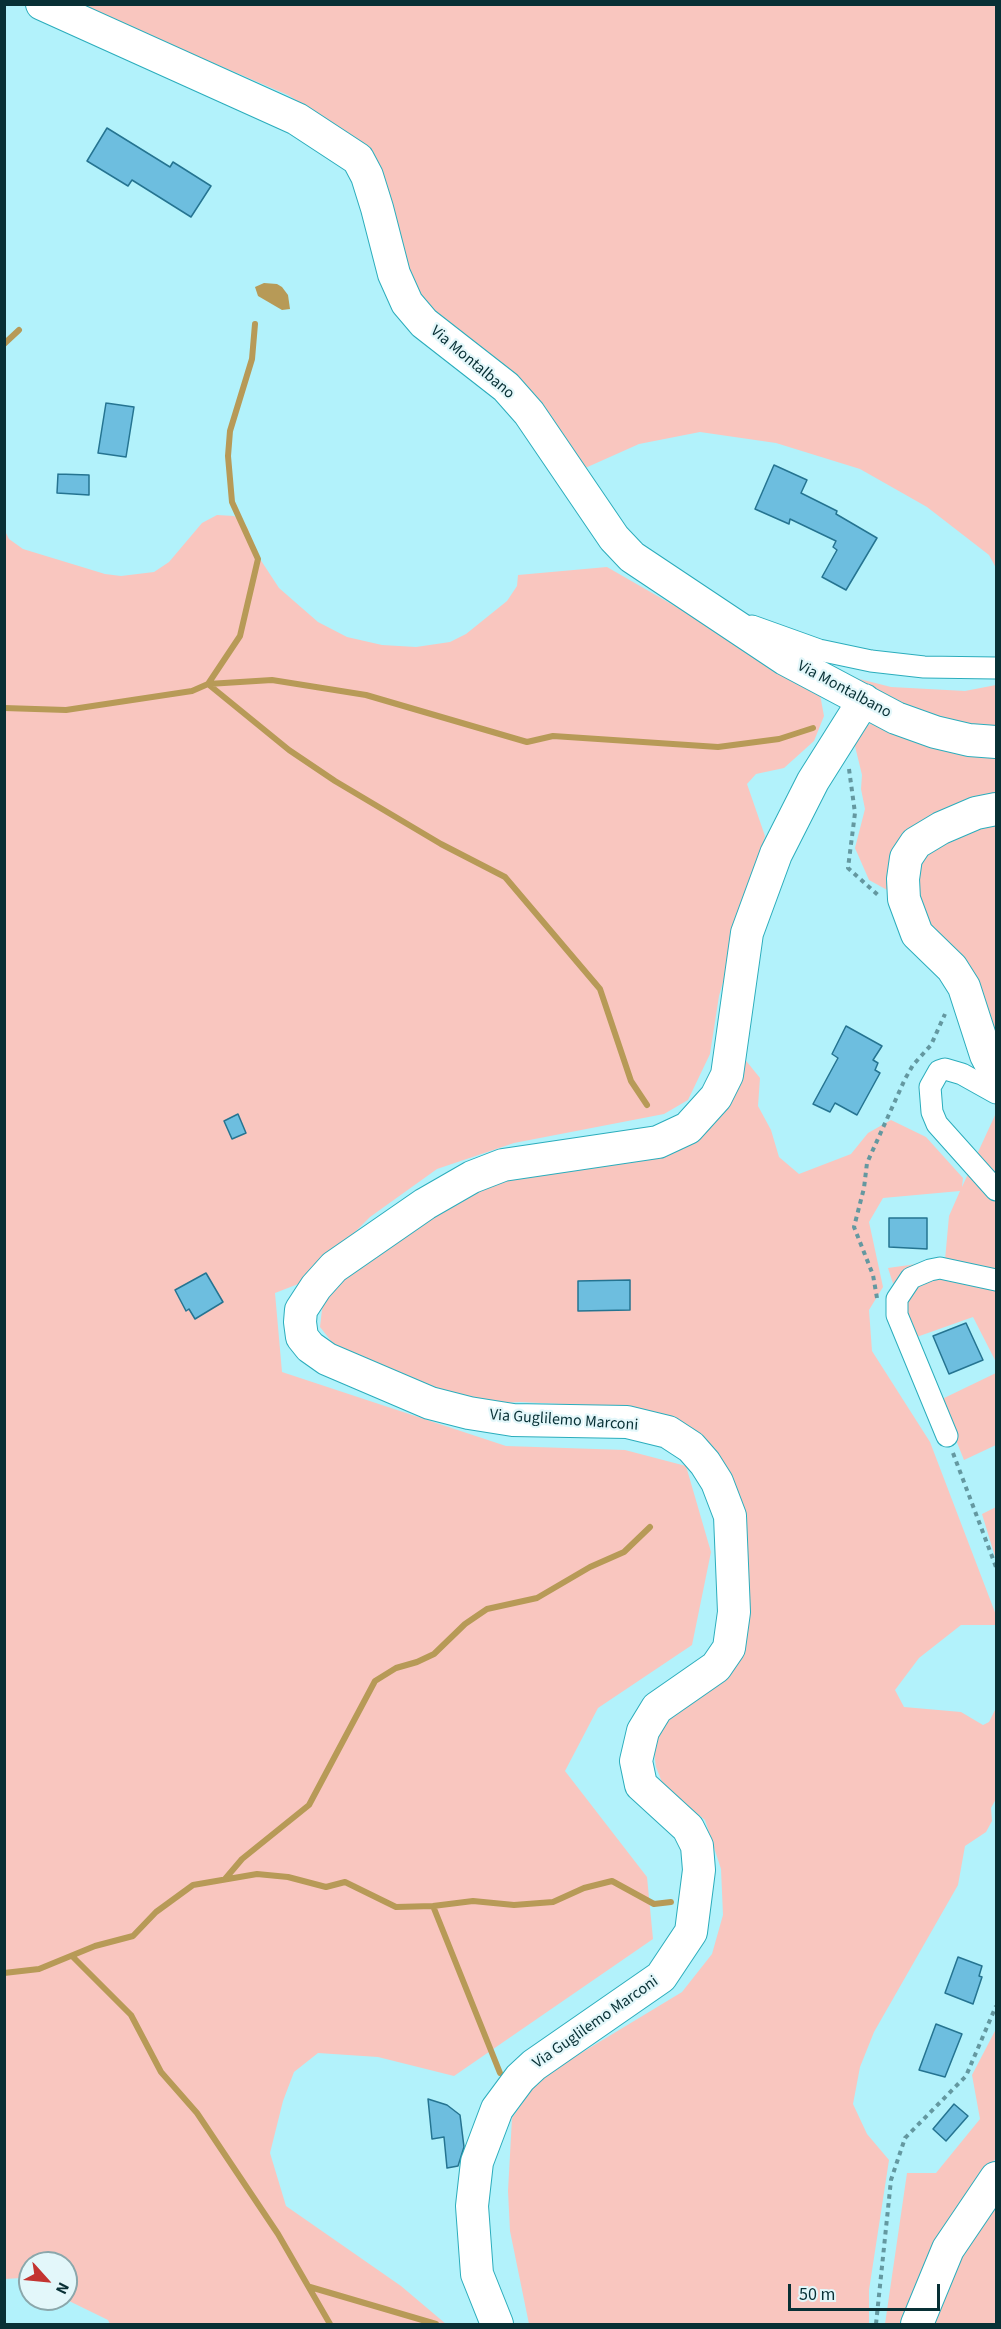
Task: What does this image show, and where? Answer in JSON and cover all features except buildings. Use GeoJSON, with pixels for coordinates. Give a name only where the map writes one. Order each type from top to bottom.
{"type":"FeatureCollection","features":[{"type":"Feature","properties":{"kind":"street","name":"Via Montalbano"},"geometry":{"type":"LineString","coordinates":[[42,4],[297,119],[358,159],[367,176],[377,208],[384,245],[407,303],[424,323],[514,396],[529,413],[614,538],[626,551],[785,659],[896,718],[935,732],[969,740],[996,742]]}},
{"type":"Feature","properties":{"kind":"street"},"geometry":{"type":"LineString","coordinates":[[720,615],[819,650],[871,661],[924,667],[996,668]]}},
{"type":"Feature","properties":{"kind":"street","name":"Via Guglilemo Marconi"},"geometry":{"type":"LineString","coordinates":[[497,2325],[477,2274],[472,2206],[477,2162],[497,2109],[519,2078],[534,2065],[661,1977],[691,1932],[699,1870],[697,1846],[688,1828],[641,1785],[636,1761],[643,1731],[657,1708],[716,1667],[729,1648],[734,1612],[729,1516],[717,1482],[705,1462],[691,1447],[668,1432],[627,1422],[513,1419],[469,1413],[430,1403],[327,1359],[310,1347],[302,1336],[301,1310],[316,1287],[334,1267],[425,1204],[472,1177],[502,1165],[658,1142],[688,1128],[716,1097],[727,1075],[747,933],[776,854],[813,781],[864,700]]}},
{"type":"Feature","properties":{"kind":"street"},"geometry":{"type":"LineString","coordinates":[[996,809],[975,813],[941,828],[916,843],[906,858],[903,879],[904,899],[917,934],[956,974],[972,1003],[986,1055],[996,1074]]}},
{"type":"Feature","properties":{"kind":"street"},"geometry":{"type":"LineString","coordinates":[[996,1093],[962,1074],[945,1069],[939,1071],[930,1087],[932,1112],[937,1124],[996,1190]]}},
{"type":"Feature","properties":{"kind":"street"},"geometry":{"type":"LineString","coordinates":[[947,1436],[897,1315],[897,1299],[905,1284],[920,1273],[940,1268],[996,1280]]}},
{"type":"Feature","properties":{"kind":"street"},"geometry":{"type":"LineString","coordinates":[[917,2325],[948,2249],[996,2178]]}},
{"type":"Feature","properties":{"kind":"path"},"geometry":{"type":"LineString","coordinates":[[844,732],[855,813],[848,868],[885,901],[909,917]]}},
{"type":"Feature","properties":{"kind":"path"},"geometry":{"type":"LineString","coordinates":[[878,1303],[873,1275],[854,1227],[864,1188],[867,1163],[912,1065],[931,1045],[941,1025],[956,974]]}},
{"type":"Feature","properties":{"kind":"path"},"geometry":{"type":"LineString","coordinates":[[947,1436],[976,1519],[996,1567]]}},
{"type":"Feature","properties":{"kind":"path"},"geometry":{"type":"LineString","coordinates":[[876,2325],[891,2180],[905,2138],[966,2076],[996,2006]]}},
{"type":"Feature","properties":{"kind":"shaded area"},"geometry":{"type":"Polygon","coordinates":[[[78,5],[996,5],[996,568],[989,555],[927,507],[860,469],[776,443],[700,432],[639,444],[583,469],[441,321],[419,294],[330,122],[288,95],[78,5]]]}},
{"type":"Feature","properties":{"kind":"shaded area"},"geometry":{"type":"Polygon","coordinates":[[[264,283],[277,284],[282,287],[288,295],[290,309],[282,310],[258,296],[255,287],[264,283]]]}},
{"type":"Feature","properties":{"kind":"shaded area"},"geometry":{"type":"Polygon","coordinates":[[[217,515],[234,516],[247,527],[260,559],[279,588],[318,622],[347,637],[382,645],[416,647],[450,642],[466,634],[507,601],[517,586],[518,575],[607,567],[819,689],[824,716],[814,741],[784,768],[756,774],[747,784],[765,836],[719,996],[710,1054],[688,1100],[664,1114],[514,1143],[437,1169],[370,1217],[306,1281],[275,1293],[282,1372],[506,1446],[625,1450],[686,1466],[711,1552],[692,1645],[598,1708],[565,1771],[647,1877],[653,1939],[454,2076],[378,2057],[318,2053],[294,2072],[283,2101],[270,2153],[286,2206],[401,2286],[446,2324],[110,2324],[108,2320],[78,2305],[78,2251],[18,2251],[18,2278],[5,2279],[4,529],[9,539],[23,549],[105,574],[121,576],[154,572],[169,562],[202,523],[217,515]]]}},
{"type":"Feature","properties":{"kind":"shaded area"},"geometry":{"type":"Polygon","coordinates":[[[824,670],[891,687],[965,691],[996,685],[996,732],[942,722],[824,670]]]}},
{"type":"Feature","properties":{"kind":"shaded area"},"geometry":{"type":"Polygon","coordinates":[[[877,722],[996,754],[996,797],[976,802],[889,891],[869,880],[855,848],[865,809],[861,789],[862,775],[854,742],[862,727],[877,722]]]}},
{"type":"Feature","properties":{"kind":"shaded area"},"geometry":{"type":"Polygon","coordinates":[[[996,823],[996,1044],[925,921],[917,878],[922,859],[934,848],[964,833],[996,823]]]}},
{"type":"Feature","properties":{"kind":"shaded area"},"geometry":{"type":"Polygon","coordinates":[[[743,1057],[760,1078],[758,1106],[771,1130],[779,1157],[799,1174],[851,1154],[868,1133],[891,1120],[926,1137],[963,1178],[962,1187],[996,1113],[996,1362],[973,1317],[911,1339],[888,1268],[945,1260],[949,1216],[960,1191],[883,1198],[869,1222],[883,1287],[869,1310],[872,1351],[930,1442],[996,1615],[996,1625],[961,1625],[919,1658],[895,1690],[904,1707],[961,1712],[983,1725],[989,1722],[996,1708],[996,1799],[991,1808],[992,1821],[986,1832],[965,1846],[958,1885],[874,2032],[860,2067],[853,2104],[867,2134],[889,2160],[869,2290],[869,2324],[529,2324],[510,2231],[508,2191],[512,2118],[532,2089],[553,2070],[682,1992],[712,1954],[723,1915],[721,1869],[705,1820],[664,1787],[656,1767],[654,1752],[656,1738],[676,1710],[725,1677],[744,1654],[748,1625],[744,1513],[627,1407],[520,1402],[485,1404],[450,1399],[335,1346],[320,1327],[323,1301],[354,1270],[447,1204],[481,1188],[527,1174],[667,1153],[743,1057]]]}},
{"type":"Feature","properties":{"kind":"shaded area"},"geometry":{"type":"Polygon","coordinates":[[[996,1373],[996,1445],[964,1460],[940,1400],[996,1373]]]}},
{"type":"Feature","properties":{"kind":"shaded area"},"geometry":{"type":"Polygon","coordinates":[[[996,1507],[996,1560],[982,1514],[996,1507]]]}},
{"type":"Feature","properties":{"kind":"shaded area"},"geometry":{"type":"Polygon","coordinates":[[[996,2029],[996,2158],[971,2192],[905,2324],[885,2324],[907,2173],[936,2173],[980,2119],[972,2075],[996,2029]]]}},
{"type":"Feature","properties":{"kind":"shaded area"},"geometry":{"type":"Polygon","coordinates":[[[996,2197],[996,2324],[931,2324],[946,2284],[996,2197]]]}},
{"type":"Feature","properties":{"kind":"waterway"},"geometry":{"type":"LineString","coordinates":[[208,684],[240,636],[258,559],[232,502],[228,456],[230,431],[252,359],[255,324]]}},
{"type":"Feature","properties":{"kind":"waterway"},"geometry":{"type":"LineString","coordinates":[[4,344],[19,330]]}},
{"type":"Feature","properties":{"kind":"waterway"},"geometry":{"type":"LineString","coordinates":[[4,708],[66,710],[192,691],[208,684],[272,680],[366,695],[527,742],[553,736],[718,747],[779,739],[813,728]]}},
{"type":"Feature","properties":{"kind":"waterway"},"geometry":{"type":"LineString","coordinates":[[208,684],[289,750],[335,781],[441,844],[505,877],[600,989],[631,1081],[647,1105]]}},
{"type":"Feature","properties":{"kind":"waterway"},"geometry":{"type":"LineString","coordinates":[[225,1879],[242,1859],[309,1805],[375,1681],[396,1668],[434,1654],[465,1624],[487,1609],[537,1598],[590,1567],[624,1552],[650,1527]]}},
{"type":"Feature","properties":{"kind":"waterway"},"geometry":{"type":"LineString","coordinates":[[4,1973],[39,1969],[95,1946],[133,1936],[156,1912],[193,1885],[257,1874],[288,1877],[326,1887],[345,1882],[396,1907],[433,1906],[473,1901],[514,1905],[553,1902],[584,1888],[612,1881],[654,1904],[671,1902]]}},
{"type":"Feature","properties":{"kind":"waterway"},"geometry":{"type":"LineString","coordinates":[[433,1906],[500,2073]]}},
{"type":"Feature","properties":{"kind":"waterway"},"geometry":{"type":"LineString","coordinates":[[73,1957],[131,2015],[161,2072],[197,2113],[278,2234],[330,2324]]}},
{"type":"Feature","properties":{"kind":"waterway"},"geometry":{"type":"LineString","coordinates":[[310,2287],[436,2324]]}}]}
